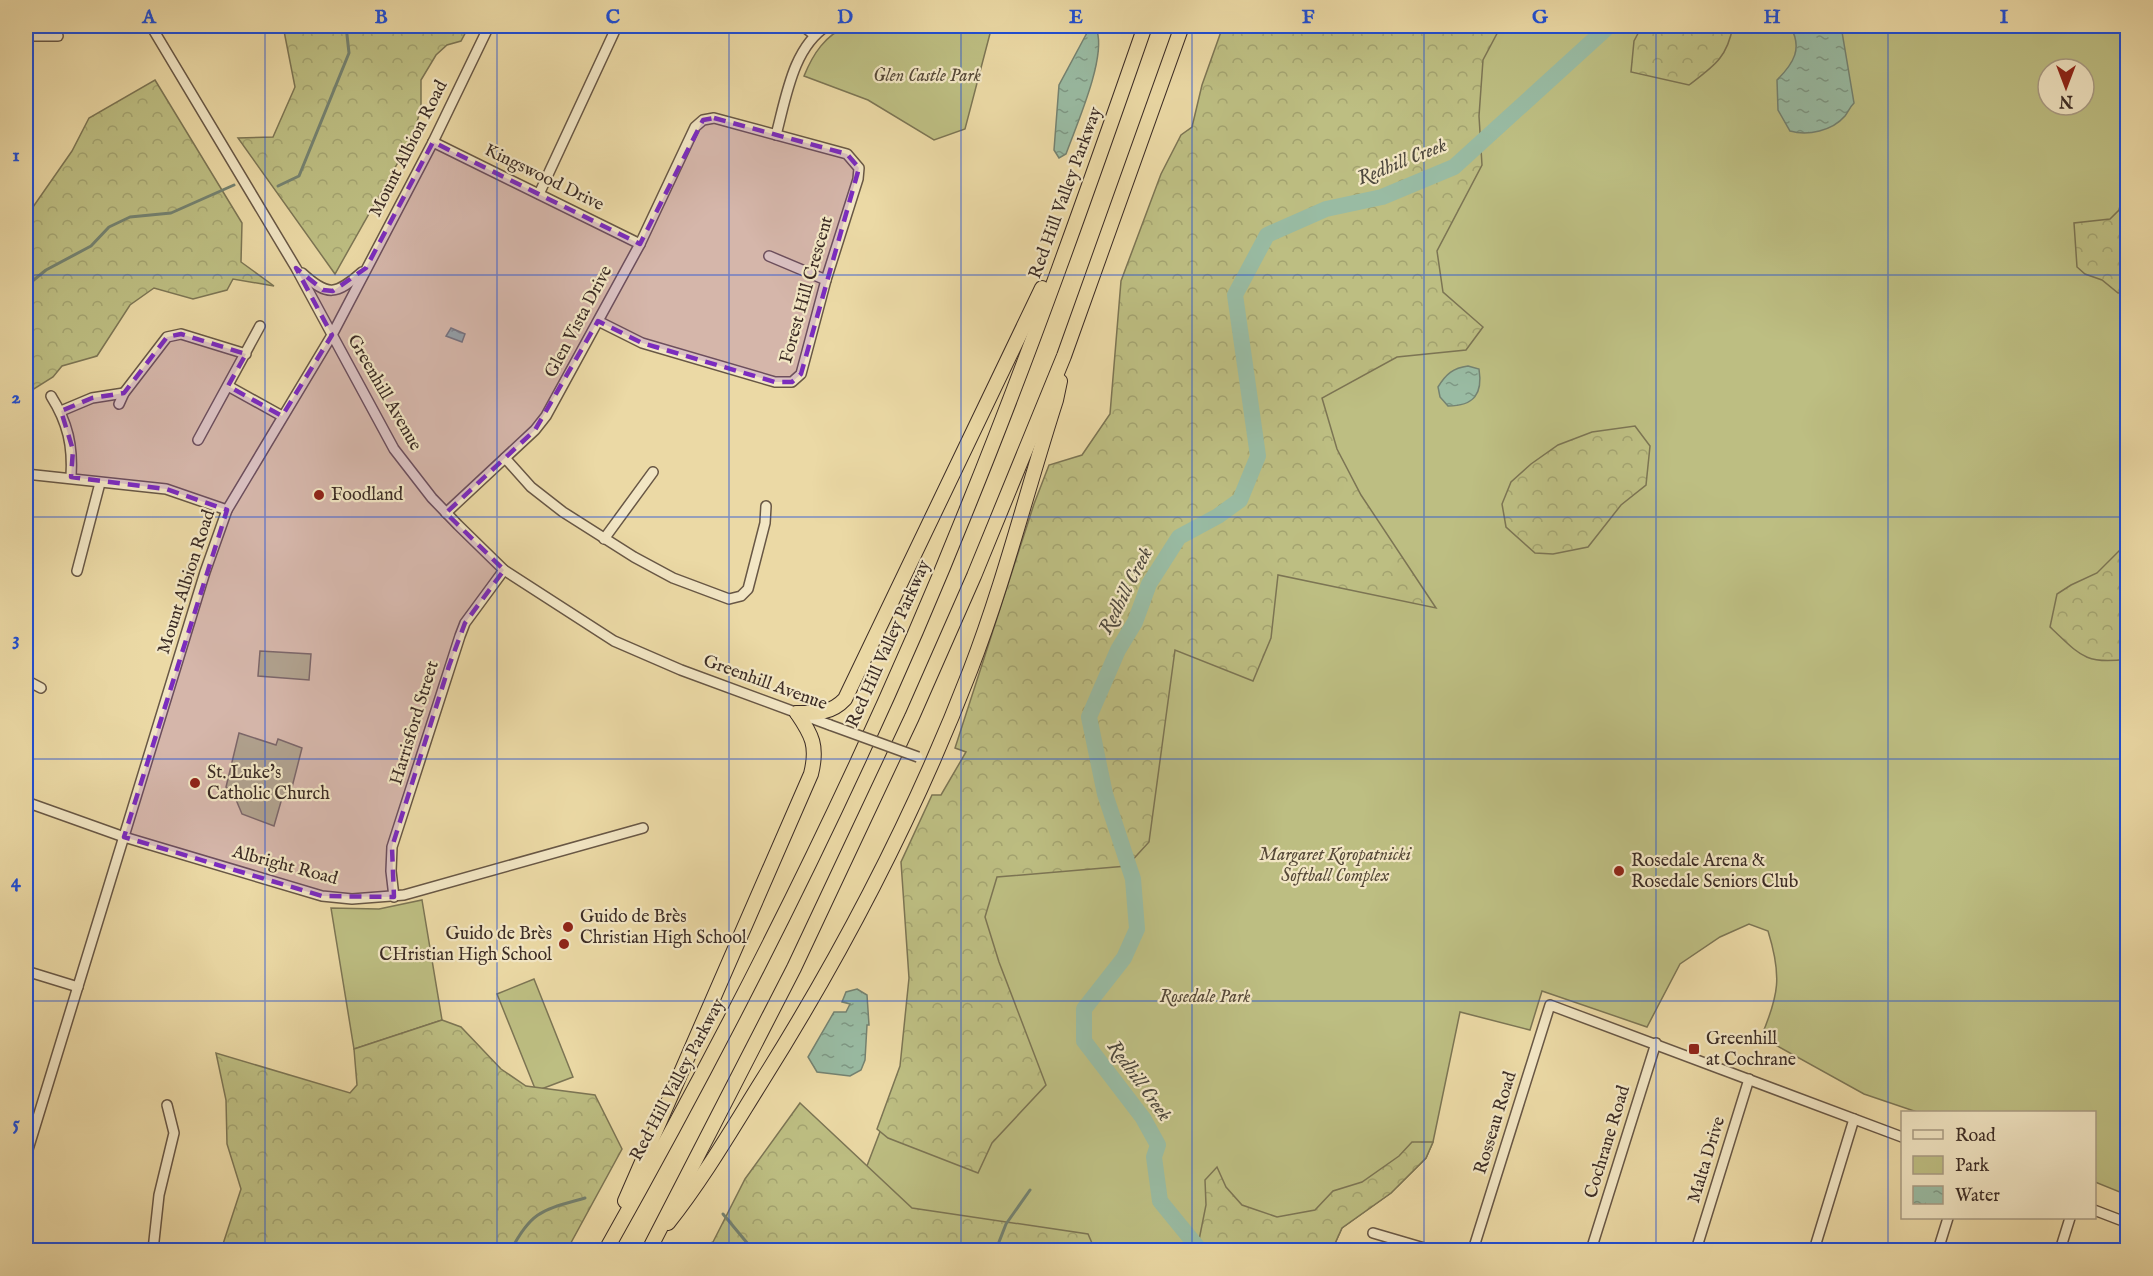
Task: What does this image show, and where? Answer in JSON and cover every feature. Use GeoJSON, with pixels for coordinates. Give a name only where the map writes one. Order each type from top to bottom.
{"type":"FeatureCollection","features":[{"type":"Feature","properties":{"kind":"highway","name":"Red Hill Valley Parkway"},"geometry":{"type":"LineString","coordinates":[[605,1251],[673,1131],[745,993],[881,708],[969,505],[1074,228],[1145,26]]}},
{"type":"Feature","properties":{"kind":"highway"},"geometry":{"type":"LineString","coordinates":[[652,1245],[794,968],[859,833],[974,576],[1064,356],[1182,26]]}},
{"type":"Feature","properties":{"kind":"highway"},"geometry":{"type":"LineString","coordinates":[[797,713],[825,712],[837,708],[845,699],[1057,254],[1074,228]]}},
{"type":"Feature","properties":{"kind":"highway"},"geometry":{"type":"LineString","coordinates":[[652,1245],[680,1208],[811,1001],[932,762],[990,616],[1056,400],[1064,356]]}},
{"type":"Feature","properties":{"kind":"highway"},"geometry":{"type":"LineString","coordinates":[[605,1251],[652,1135],[811,774],[814,743],[811,733],[797,713]]}},
{"type":"Feature","properties":{"kind":"street","name":"Greenhill Avenue"},"geometry":{"type":"LineString","coordinates":[[151,26],[296,268],[394,449],[446,513],[504,570],[614,641],[681,670],[932,762]]}},
{"type":"Feature","properties":{"kind":"street","name":"Mount Albion Road"},"geometry":{"type":"LineString","coordinates":[[26,1156],[205,572],[227,510],[332,335],[433,142],[489,26]]}},
{"type":"Feature","properties":{"kind":"street"},"geometry":{"type":"LineString","coordinates":[[538,194],[617,26]]}},
{"type":"Feature","properties":{"kind":"street"},"geometry":{"type":"LineString","coordinates":[[803,26],[813,34]]}},
{"type":"Feature","properties":{"kind":"street"},"geometry":{"type":"LineString","coordinates":[[776,135],[793,75],[813,34],[826,26]]}},
{"type":"Feature","properties":{"kind":"street"},"geometry":{"type":"LineString","coordinates":[[26,36],[58,36]]}},
{"type":"Feature","properties":{"kind":"street","name":"Forest Hill Crescent"},"geometry":{"type":"LineString","coordinates":[[598,321],[642,343],[776,382],[792,382],[801,374],[826,280],[858,179],[859,168],[847,154],[714,118],[703,120]]}},
{"type":"Feature","properties":{"kind":"street","name":"Glen Vista Drive"},"geometry":{"type":"LineString","coordinates":[[446,513],[546,416],[640,244],[695,127],[703,120]]}},
{"type":"Feature","properties":{"kind":"street","name":"Kingswood Drive"},"geometry":{"type":"LineString","coordinates":[[433,142],[640,244]]}},
{"type":"Feature","properties":{"kind":"street"},"geometry":{"type":"LineString","coordinates":[[769,256],[826,280]]}},
{"type":"Feature","properties":{"kind":"street"},"geometry":{"type":"LineString","coordinates":[[296,268],[324,290],[333,291],[347,285],[366,268]]}},
{"type":"Feature","properties":{"kind":"street"},"geometry":{"type":"LineString","coordinates":[[198,440],[261,326]]}},
{"type":"Feature","properties":{"kind":"street"},"geometry":{"type":"LineString","coordinates":[[119,404],[124,393],[167,337],[181,334],[246,354]]}},
{"type":"Feature","properties":{"kind":"street"},"geometry":{"type":"LineString","coordinates":[[228,386],[282,416]]}},
{"type":"Feature","properties":{"kind":"street"},"geometry":{"type":"LineString","coordinates":[[61,411],[92,398],[124,393]]}},
{"type":"Feature","properties":{"kind":"street"},"geometry":{"type":"LineString","coordinates":[[51,396],[61,411],[73,450],[71,477]]}},
{"type":"Feature","properties":{"kind":"street"},"geometry":{"type":"LineString","coordinates":[[505,458],[531,487],[604,539],[673,578],[729,598],[741,596],[748,589],[765,523],[766,506]]}},
{"type":"Feature","properties":{"kind":"street"},"geometry":{"type":"LineString","coordinates":[[604,539],[653,472]]}},
{"type":"Feature","properties":{"kind":"street"},"geometry":{"type":"LineString","coordinates":[[26,474],[71,477],[100,483],[166,489],[227,510]]}},
{"type":"Feature","properties":{"kind":"street"},"geometry":{"type":"LineString","coordinates":[[77,571],[100,483]]}},
{"type":"Feature","properties":{"kind":"street","name":"Harrisford Street"},"geometry":{"type":"LineString","coordinates":[[394,897],[391,871],[392,847],[449,666],[465,624],[504,570]]}},
{"type":"Feature","properties":{"kind":"street"},"geometry":{"type":"LineString","coordinates":[[26,680],[40,688]]}},
{"type":"Feature","properties":{"kind":"street","name":"Albright Road"},"geometry":{"type":"LineString","coordinates":[[26,802],[124,837],[322,896],[352,899],[394,897],[643,828]]}},
{"type":"Feature","properties":{"kind":"street"},"geometry":{"type":"LineString","coordinates":[[26,971],[78,987]]}},
{"type":"Feature","properties":{"kind":"street","name":"Rosseau Road"},"geometry":{"type":"LineString","coordinates":[[1473,1251],[1550,1005],[1656,1043]]}},
{"type":"Feature","properties":{"kind":"street"},"geometry":{"type":"LineString","coordinates":[[1656,1043],[1901,1137]]}},
{"type":"Feature","properties":{"kind":"street","name":"Cochrane Road"},"geometry":{"type":"LineString","coordinates":[[1591,1251],[1656,1043]]}},
{"type":"Feature","properties":{"kind":"street","name":"Malta Drive"},"geometry":{"type":"LineString","coordinates":[[1695,1251],[1749,1079]]}},
{"type":"Feature","properties":{"kind":"street"},"geometry":{"type":"LineString","coordinates":[[153,1251],[159,1195],[174,1133],[167,1105]]}},
{"type":"Feature","properties":{"kind":"street"},"geometry":{"type":"LineString","coordinates":[[1814,1251],[1854,1119]]}},
{"type":"Feature","properties":{"kind":"street"},"geometry":{"type":"LineString","coordinates":[[2096,1211],[2127,1223]]}},
{"type":"Feature","properties":{"kind":"street"},"geometry":{"type":"LineString","coordinates":[[1938,1251],[1948,1219]]}},
{"type":"Feature","properties":{"kind":"street"},"geometry":{"type":"LineString","coordinates":[[2060,1251],[2070,1219]]}},
{"type":"Feature","properties":{"kind":"street"},"geometry":{"type":"LineString","coordinates":[[1373,1233],[1431,1251]]}},
{"type":"Feature","properties":{"kind":"highlighted area"},"geometry":{"type":"Polygon","coordinates":[[[714,118],[847,154],[859,168],[801,374],[792,382],[775,382],[642,343],[598,321],[535,430],[446,513],[504,570],[465,623],[449,666],[392,847],[394,897],[322,896],[124,837],[227,510],[166,489],[71,477],[73,450],[61,411],[92,398],[124,393],[167,337],[181,334],[246,354],[228,386],[282,416],[332,335],[296,268],[323,290],[333,291],[366,268],[433,142],[640,244],[703,120],[714,118]]]}},
{"type":"Feature","properties":{"kind":"green space"},"geometry":{"type":"Polygon","coordinates":[[[283,26],[469,26],[461,41],[447,45],[436,55],[421,80],[421,107],[414,134],[335,274],[238,138],[273,137],[295,87],[283,26]]]}},
{"type":"Feature","properties":{"kind":"green space","name":"Glen Castle Park"},"geometry":{"type":"Polygon","coordinates":[[[848,26],[992,26],[965,129],[934,140],[868,100],[804,76],[811,60],[826,40],[848,26]]]}},
{"type":"Feature","properties":{"kind":"green space"},"geometry":{"type":"Polygon","coordinates":[[[1223,26],[1501,26],[1483,60],[1479,116],[1482,165],[1437,251],[1443,292],[1483,327],[1466,350],[1397,357],[1322,398],[1337,449],[1361,495],[1436,608],[1278,575],[1271,638],[1253,681],[1175,650],[1149,842],[1127,866],[997,877],[985,917],[999,962],[1046,1085],[992,1143],[978,1173],[888,1138],[877,1129],[900,1066],[909,978],[901,862],[932,795],[941,795],[966,752],[955,748],[1034,504],[1049,465],[1082,455],[1110,414],[1121,281],[1161,174],[1181,135],[1192,127],[1202,85],[1223,26]]]}},
{"type":"Feature","properties":{"kind":"green space"},"geometry":{"type":"Polygon","coordinates":[[[1442,26],[2127,26],[2127,1195],[2096,1182],[2096,1111],[1914,1111],[1864,1094],[1761,1037],[1775,997],[1777,973],[1768,931],[1749,924],[1720,937],[1680,964],[1647,1027],[1542,991],[1530,1030],[1460,1012],[1433,1142],[1426,1158],[1391,1193],[1342,1228],[1332,1250],[835,1250],[956,932],[1325,388],[1442,26]]]}},
{"type":"Feature","properties":{"kind":"green space"},"geometry":{"type":"Polygon","coordinates":[[[1642,26],[1733,26],[1723,54],[1706,72],[1689,85],[1631,72],[1634,41],[1642,26]]]}},
{"type":"Feature","properties":{"kind":"green space"},"geometry":{"type":"Polygon","coordinates":[[[155,80],[242,223],[241,262],[274,286],[233,279],[227,290],[193,299],[154,288],[130,305],[97,356],[62,366],[53,377],[26,394],[26,217],[72,151],[89,118],[155,80]]]}},
{"type":"Feature","properties":{"kind":"green space"},"geometry":{"type":"Polygon","coordinates":[[[2127,178],[2127,292],[2118,293],[2102,280],[2085,274],[2077,267],[2074,223],[2110,219],[2119,210],[2127,178]]]}},
{"type":"Feature","properties":{"kind":"green space"},"geometry":{"type":"Polygon","coordinates":[[[1635,426],[1650,446],[1646,485],[1621,505],[1588,547],[1553,554],[1535,553],[1506,527],[1502,504],[1511,482],[1531,464],[1558,445],[1592,432],[1635,426]]]}},
{"type":"Feature","properties":{"kind":"green space"},"geometry":{"type":"Polygon","coordinates":[[[2127,543],[2127,659],[2092,659],[2076,651],[2050,627],[2057,594],[2097,573],[2127,543]]]}},
{"type":"Feature","properties":{"kind":"green space"},"geometry":{"type":"Polygon","coordinates":[[[260,651],[311,654],[309,680],[258,676],[260,651]]]}},
{"type":"Feature","properties":{"kind":"green space"},"geometry":{"type":"Polygon","coordinates":[[[239,733],[276,745],[278,739],[302,748],[289,799],[282,798],[274,826],[242,814],[234,795],[226,787],[239,733]]]}},
{"type":"Feature","properties":{"kind":"green space"},"geometry":{"type":"Polygon","coordinates":[[[422,900],[442,1020],[354,1049],[331,908],[379,909],[422,900]]]}},
{"type":"Feature","properties":{"kind":"green space"},"geometry":{"type":"Polygon","coordinates":[[[534,979],[573,1077],[536,1091],[497,994],[534,979]]]}},
{"type":"Feature","properties":{"kind":"green space"},"geometry":{"type":"Polygon","coordinates":[[[442,1020],[461,1027],[501,1069],[526,1086],[595,1095],[622,1149],[567,1250],[517,1250],[518,1248],[506,1243],[502,1250],[229,1250],[223,1244],[241,1189],[227,1144],[226,1100],[216,1053],[350,1093],[357,1085],[354,1049],[442,1020]]]}},
{"type":"Feature","properties":{"kind":"green space"},"geometry":{"type":"Polygon","coordinates":[[[800,1103],[912,1208],[1088,1234],[1095,1250],[693,1250],[713,1242],[745,1179],[800,1103]]]}},
{"type":"Feature","properties":{"kind":"green space"},"geometry":{"type":"Polygon","coordinates":[[[1412,1142],[1433,1142],[1426,1158],[1391,1193],[1342,1228],[1332,1250],[1197,1250],[1206,1205],[1205,1180],[1217,1167],[1226,1187],[1242,1205],[1277,1217],[1315,1210],[1333,1191],[1362,1182],[1399,1156],[1412,1142]]]}},
{"type":"Feature","properties":{"kind":"water"},"geometry":{"type":"Polygon","coordinates":[[[1790,26],[1841,26],[1854,103],[1840,121],[1827,129],[1804,133],[1790,131],[1778,110],[1777,80],[1792,61],[1796,48],[1796,41],[1790,26]]]}},
{"type":"Feature","properties":{"kind":"water"},"geometry":{"type":"Polygon","coordinates":[[[1089,29],[1097,31],[1099,43],[1094,75],[1066,154],[1059,158],[1054,150],[1059,85],[1089,29]]]}},
{"type":"Feature","properties":{"kind":"water"},"geometry":{"type":"Polygon","coordinates":[[[451,328],[465,334],[462,342],[446,336],[451,328]]]}},
{"type":"Feature","properties":{"kind":"water"},"geometry":{"type":"Polygon","coordinates":[[[1468,366],[1479,369],[1478,392],[1475,397],[1464,404],[1448,406],[1440,397],[1438,387],[1450,372],[1468,366]]]}},
{"type":"Feature","properties":{"kind":"water"},"geometry":{"type":"Polygon","coordinates":[[[857,989],[867,995],[869,1025],[867,1025],[865,1060],[861,1070],[850,1076],[817,1072],[808,1057],[834,1012],[846,1012],[850,1004],[842,1002],[846,992],[857,989]]]}},
{"type":"Feature","properties":{"kind":"waterway"},"geometry":{"type":"LineString","coordinates":[[278,186],[299,176],[349,53],[346,26]]}},
{"type":"Feature","properties":{"kind":"waterway","name":"Redhill Creek"},"geometry":{"type":"LineString","coordinates":[[1200,1250],[1160,1201],[1154,1157],[1158,1145],[1143,1118],[1084,1041],[1084,1009],[1124,958],[1137,929],[1133,879],[1105,794],[1089,717],[1118,650],[1135,622],[1149,584],[1179,537],[1218,516],[1240,500],[1258,456],[1235,295],[1267,235],[1326,209],[1382,197],[1454,167],[1609,26]]}},
{"type":"Feature","properties":{"kind":"waterway"},"geometry":{"type":"LineString","coordinates":[[26,294],[30,283],[46,270],[91,246],[109,227],[130,217],[171,213],[234,185]]}},
{"type":"Feature","properties":{"kind":"waterway"},"geometry":{"type":"LineString","coordinates":[[1002,1250],[999,1242],[1006,1224],[1030,1190]]}},
{"type":"Feature","properties":{"kind":"waterway"},"geometry":{"type":"LineString","coordinates":[[511,1250],[526,1227],[540,1214],[585,1198]]}},
{"type":"Feature","properties":{"kind":"waterway"},"geometry":{"type":"LineString","coordinates":[[723,1214],[753,1250]]}},
{"type":"Feature","properties":{"kind":"place","name":"Foodland"},"geometry":{"type":"Point","coordinates":[319,495]}},
{"type":"Feature","properties":{"kind":"place","name":"St. Luke's Catholic Church"},"geometry":{"type":"Point","coordinates":[195,783]}},
{"type":"Feature","properties":{"kind":"place","name":"Rosedale Arena & Rosedale Seniors Club"},"geometry":{"type":"Point","coordinates":[1619,871]}},
{"type":"Feature","properties":{"kind":"place","name":"Guido de Brès Christian High School"},"geometry":{"type":"Point","coordinates":[568,927]}},
{"type":"Feature","properties":{"kind":"place","name":"Guido de Brès CHristian High School"},"geometry":{"type":"Point","coordinates":[564,944]}},
{"type":"Feature","properties":{"kind":"place","name":"Greenhill at Cochrane"},"geometry":{"type":"Point","coordinates":[1694,1049]}},
{"type":"Feature","properties":{"kind":"park label","name":"Margaret Koropatnicki Softball Complex"},"geometry":{"type":"Point","coordinates":[1335,865]}},
{"type":"Feature","properties":{"kind":"park label","name":"Rosedale Park"},"geometry":{"type":"Point","coordinates":[1205,997]}}]}
